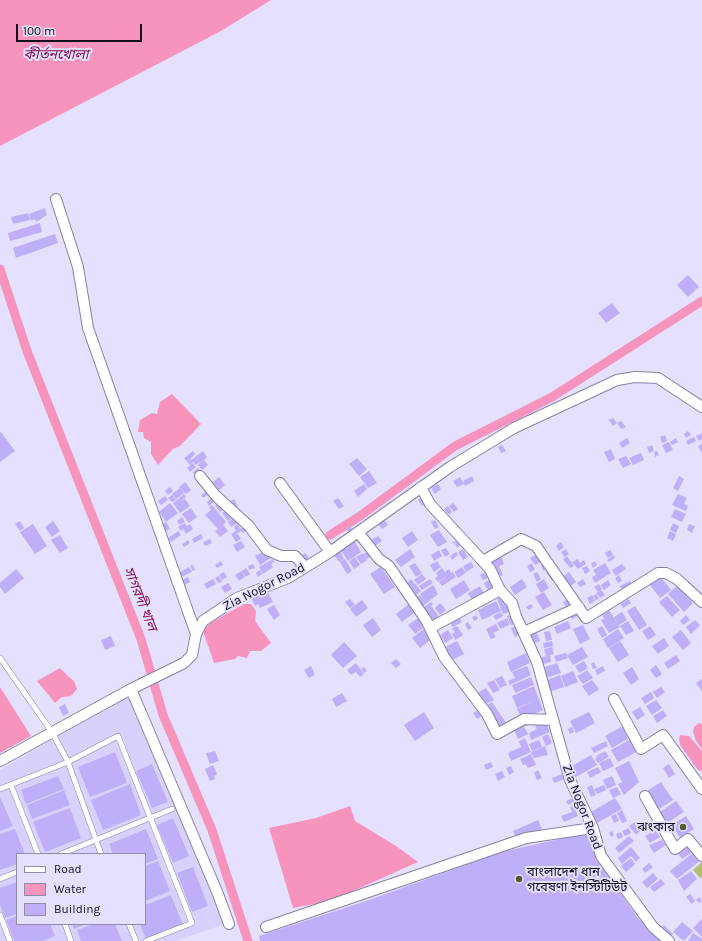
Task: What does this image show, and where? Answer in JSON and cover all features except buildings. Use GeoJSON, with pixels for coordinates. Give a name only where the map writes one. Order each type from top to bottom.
{"type":"FeatureCollection","features":[{"type":"Feature","properties":{"kind":"street"},"geometry":{"type":"LineString","coordinates":[[56,199],[78,267],[88,328],[196,634]]}},
{"type":"Feature","properties":{"kind":"street","name":"Zia Nogor Road"},"geometry":{"type":"LineString","coordinates":[[0,762],[52,732],[184,663],[192,655],[196,634],[203,621],[237,598],[288,578],[330,552],[421,487],[514,428],[617,380],[635,377],[658,378],[702,407]]}},
{"type":"Feature","properties":{"kind":"street"},"geometry":{"type":"LineString","coordinates":[[200,476],[216,496],[249,526],[267,550],[282,556],[295,556],[305,567]]}},
{"type":"Feature","properties":{"kind":"street"},"geometry":{"type":"LineString","coordinates":[[280,483],[330,552]]}},
{"type":"Feature","properties":{"kind":"street","name":"Zia Nogor Road"},"geometry":{"type":"LineString","coordinates":[[421,487],[430,504],[483,560],[490,569],[500,590],[512,603],[537,662],[570,780],[593,828],[601,856],[653,927],[669,941]]}},
{"type":"Feature","properties":{"kind":"street"},"geometry":{"type":"LineString","coordinates":[[358,532],[379,559],[389,566],[430,628],[444,657],[487,714],[497,734],[524,719],[553,720]]}},
{"type":"Feature","properties":{"kind":"street"},"geometry":{"type":"LineString","coordinates":[[483,560],[521,540],[536,546],[549,567],[586,618],[658,573],[666,573],[677,579],[702,602]]}},
{"type":"Feature","properties":{"kind":"street"},"geometry":{"type":"LineString","coordinates":[[430,628],[500,590]]}},
{"type":"Feature","properties":{"kind":"street"},"geometry":{"type":"LineString","coordinates":[[524,632],[579,607]]}},
{"type":"Feature","properties":{"kind":"street"},"geometry":{"type":"LineString","coordinates":[[134,688],[229,924]]}},
{"type":"Feature","properties":{"kind":"street"},"geometry":{"type":"LineString","coordinates":[[614,699],[641,749],[663,735],[702,789]]}},
{"type":"Feature","properties":{"kind":"street"},"geometry":{"type":"LineString","coordinates":[[645,796],[675,849],[688,840],[702,856]]}},
{"type":"Feature","properties":{"kind":"street"},"geometry":{"type":"LineString","coordinates":[[266,927],[526,838],[593,828]]}},
{"type":"Feature","properties":{"kind":"lane"},"geometry":{"type":"LineString","coordinates":[[0,658],[52,732],[68,762],[101,853]]}},
{"type":"Feature","properties":{"kind":"lane"},"geometry":{"type":"LineString","coordinates":[[0,789],[68,762],[118,736],[192,923],[146,941]]}},
{"type":"Feature","properties":{"kind":"lane"},"geometry":{"type":"LineString","coordinates":[[11,784],[38,853]]}},
{"type":"Feature","properties":{"kind":"lane"},"geometry":{"type":"LineString","coordinates":[[64,853],[172,809]]}},
{"type":"Feature","properties":{"kind":"lane"},"geometry":{"type":"LineString","coordinates":[[0,879],[16,872]]}},
{"type":"Feature","properties":{"kind":"lane"},"geometry":{"type":"LineString","coordinates":[[0,915],[10,941]]}},
{"type":"Feature","properties":{"kind":"lane"},"geometry":{"type":"LineString","coordinates":[[64,925],[71,941]]}},
{"type":"Feature","properties":{"kind":"lane"},"geometry":{"type":"LineString","coordinates":[[129,925],[136,941]]}},
{"type":"Feature","properties":{"kind":"shaded area"},"geometry":{"type":"Polygon","coordinates":[[[132,694],[151,737],[225,924],[175,941],[0,941],[0,770],[132,694]]]}},
{"type":"Feature","properties":{"kind":"green space"},"geometry":{"type":"Polygon","coordinates":[[[702,862],[702,877],[700,878],[693,870],[702,862]]]}},
{"type":"Feature","properties":{"kind":"water","name":"কীর্তনখোলা"},"geometry":{"type":"Polygon","coordinates":[[[0,0],[271,0],[221,31],[0,146],[0,0]]]}},
{"type":"Feature","properties":{"kind":"water"},"geometry":{"type":"Polygon","coordinates":[[[172,394],[201,424],[180,446],[173,449],[158,465],[151,454],[151,442],[144,438],[143,432],[138,432],[140,420],[152,413],[157,414],[160,402],[172,394]]]}},
{"type":"Feature","properties":{"kind":"water"},"geometry":{"type":"Polygon","coordinates":[[[244,604],[251,604],[256,611],[255,621],[271,643],[261,651],[250,651],[247,658],[238,656],[235,659],[214,663],[203,631],[210,623],[244,604]]]}},
{"type":"Feature","properties":{"kind":"water"},"geometry":{"type":"Polygon","coordinates":[[[60,668],[74,681],[77,689],[71,696],[62,697],[55,703],[37,681],[60,668]]]}},
{"type":"Feature","properties":{"kind":"water"},"geometry":{"type":"Polygon","coordinates":[[[0,687],[31,736],[0,753],[0,687]]]}},
{"type":"Feature","properties":{"kind":"water"},"geometry":{"type":"Polygon","coordinates":[[[699,723],[702,724],[702,749],[696,741],[693,732],[694,727],[699,723]]]}},
{"type":"Feature","properties":{"kind":"water"},"geometry":{"type":"Polygon","coordinates":[[[680,735],[689,736],[702,751],[702,771],[698,770],[680,745],[680,735]]]}},
{"type":"Feature","properties":{"kind":"water"},"geometry":{"type":"Polygon","coordinates":[[[350,806],[355,821],[396,846],[418,862],[331,901],[293,908],[269,828],[316,818],[350,806]]]}},
{"type":"Feature","properties":{"kind":"waterway","name":"সাগরদী খাল"},"geometry":{"type":"LineString","coordinates":[[0,269],[27,351],[141,639],[163,715],[212,830],[248,941]]}},
{"type":"Feature","properties":{"kind":"waterway"},"geometry":{"type":"LineString","coordinates":[[330,535],[360,516],[455,446],[552,397],[702,301]]}},
{"type":"Feature","properties":{"kind":"place","name":"ঝংকার"},"geometry":{"type":"Point","coordinates":[683,827]}},
{"type":"Feature","properties":{"kind":"place","name":"বাংলাদেশ ধান গবেষণা ইনস্টিটিউট"},"geometry":{"type":"Point","coordinates":[519,879]}}]}
